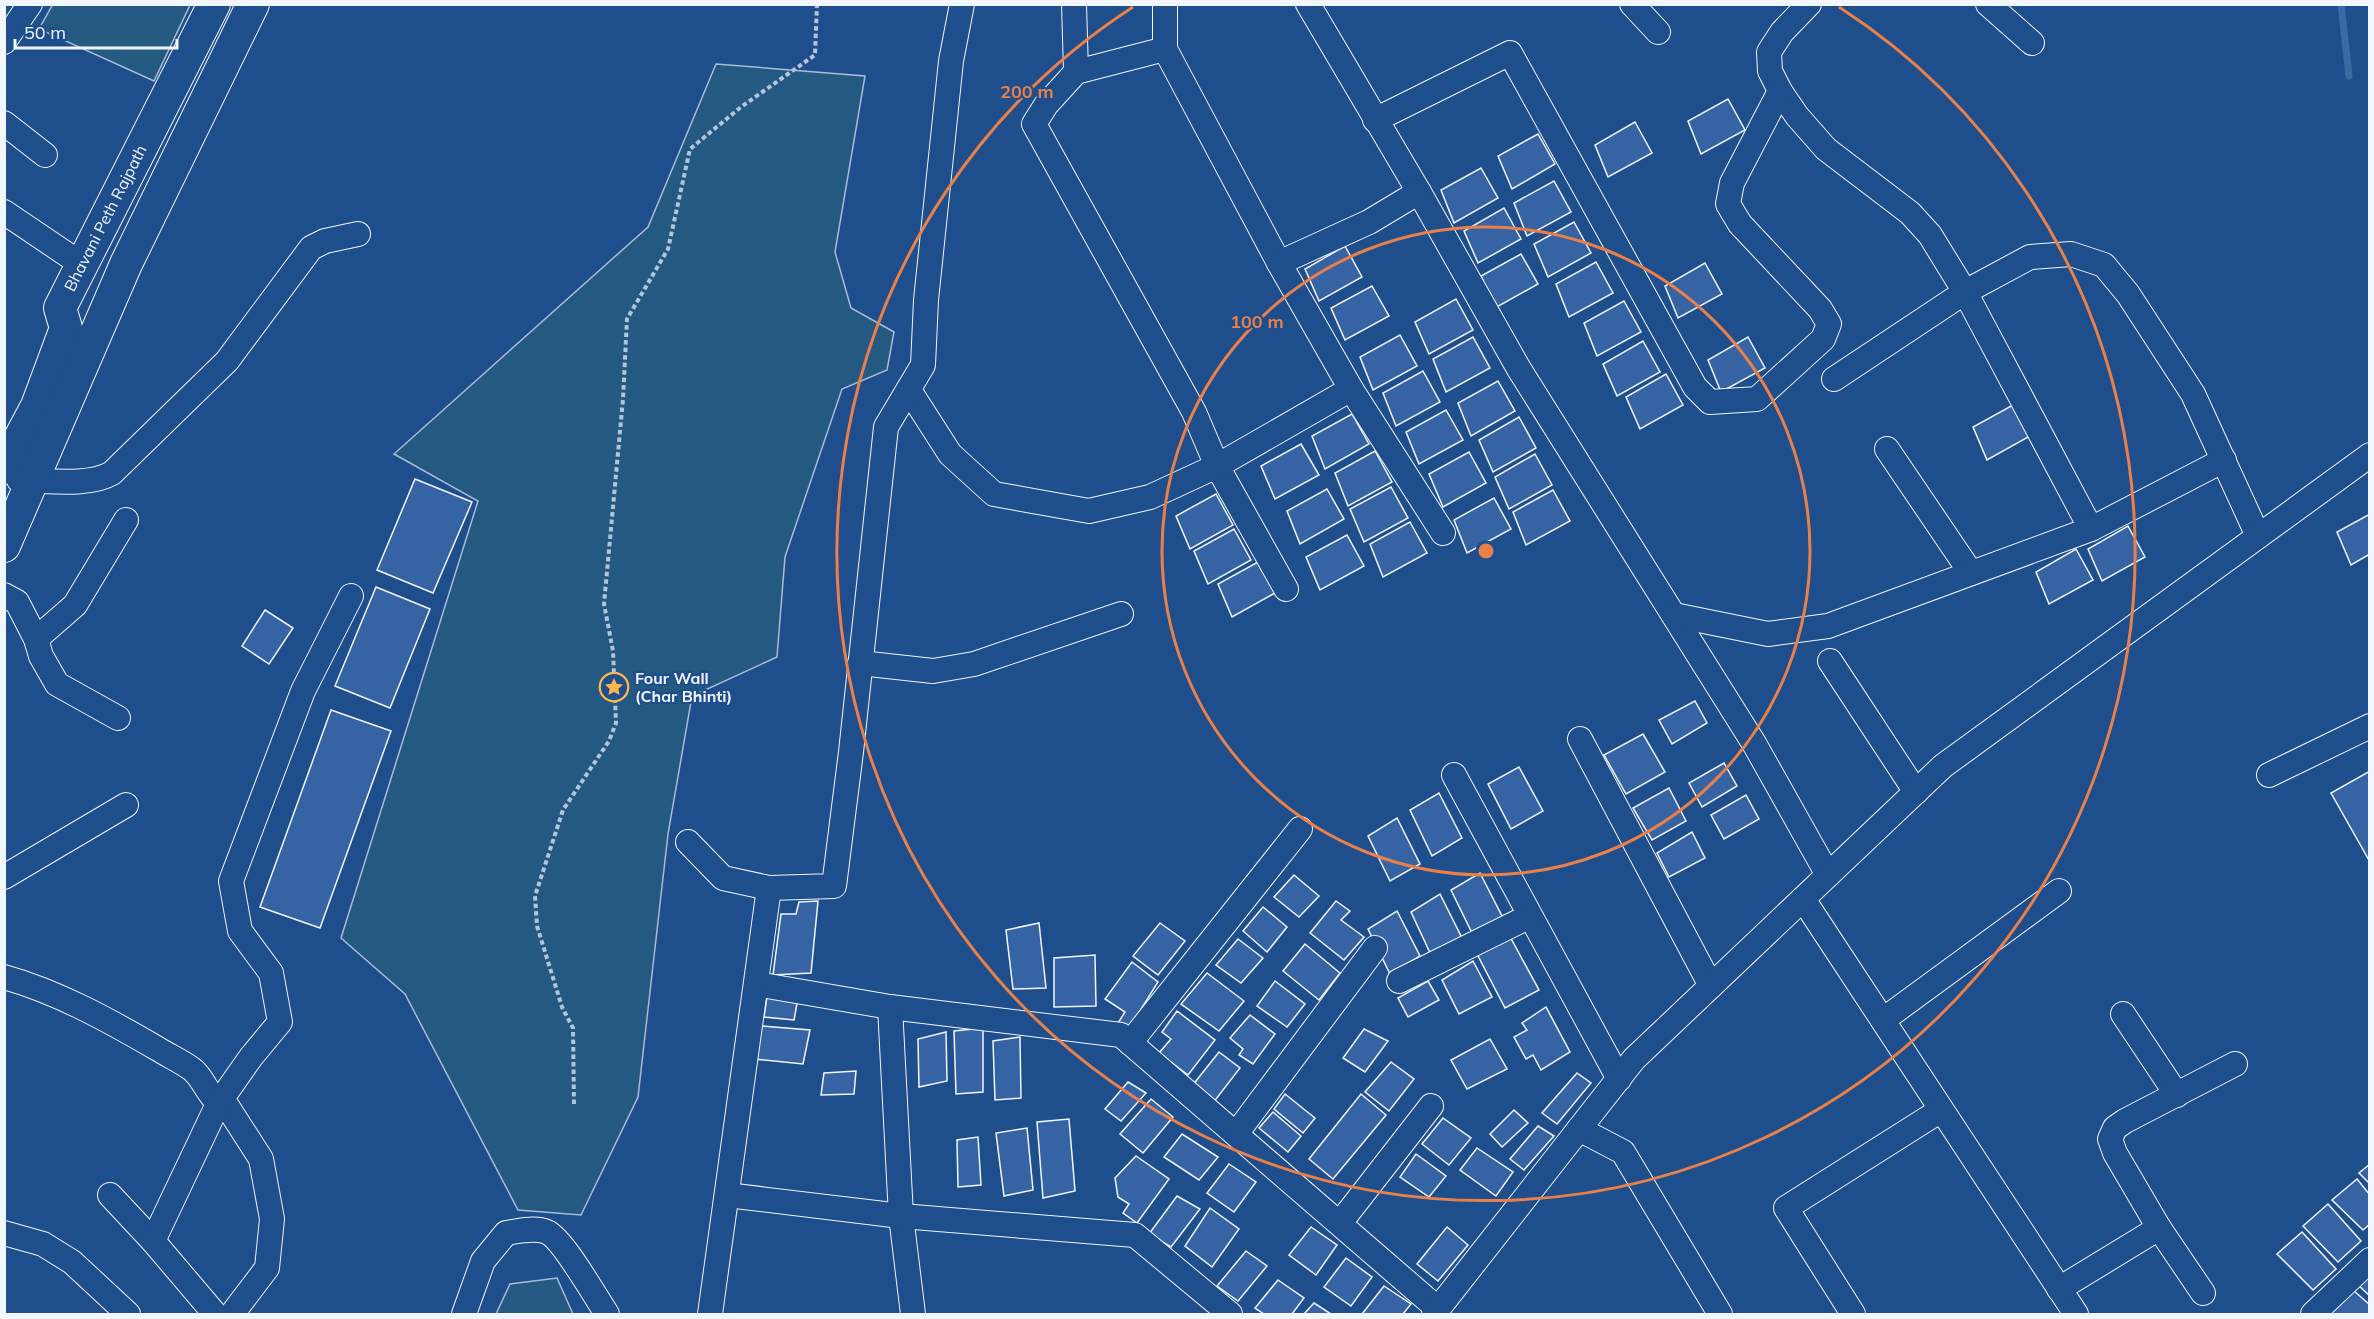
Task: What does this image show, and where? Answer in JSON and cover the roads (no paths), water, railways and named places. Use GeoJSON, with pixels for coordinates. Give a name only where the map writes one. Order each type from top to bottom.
{"type":"FeatureCollection","features":[{"type":"Feature","properties":{"kind":"main road","name":"Bhavani Peth Rajpath"},"geometry":{"type":"LineString","coordinates":[[4,468],[37,406],[66,328],[60,308],[214,4]]}},
{"type":"Feature","properties":{"kind":"main road"},"geometry":{"type":"LineString","coordinates":[[66,328],[102,278],[231,4]]}},
{"type":"Feature","properties":{"kind":"main road"},"geometry":{"type":"LineString","coordinates":[[4,546],[19,480],[253,4]]}},
{"type":"Feature","properties":{"kind":"street"},"geometry":{"type":"LineString","coordinates":[[4,42],[30,4]]}},
{"type":"Feature","properties":{"kind":"street"},"geometry":{"type":"LineString","coordinates":[[688,842],[723,878],[769,888],[834,886],[851,752],[886,427],[923,366],[926,300],[951,61],[962,4]]}},
{"type":"Feature","properties":{"kind":"street"},"geometry":{"type":"LineString","coordinates":[[1074,4],[1076,72]]}},
{"type":"Feature","properties":{"kind":"street"},"geometry":{"type":"LineString","coordinates":[[1165,4],[1164,48],[1279,263],[1351,389],[1443,533]]}},
{"type":"Feature","properties":{"kind":"street"},"geometry":{"type":"LineString","coordinates":[[1308,4],[1419,192],[1519,369],[1755,745],[1828,875]]}},
{"type":"Feature","properties":{"kind":"street"},"geometry":{"type":"LineString","coordinates":[[1632,4],[1658,32]]}},
{"type":"Feature","properties":{"kind":"street"},"geometry":{"type":"LineString","coordinates":[[1809,4],[1782,32],[1769,52],[1770,71],[1780,91],[1797,116],[1826,149],[1910,213],[1930,235],[1965,292],[2091,529]]}},
{"type":"Feature","properties":{"kind":"street"},"geometry":{"type":"LineString","coordinates":[[1988,4],[2032,43]]}},
{"type":"Feature","properties":{"kind":"street"},"geometry":{"type":"LineString","coordinates":[[1164,48],[1076,72],[1046,105],[1034,124],[1194,412],[1217,466],[1286,589]]}},
{"type":"Feature","properties":{"kind":"street"},"geometry":{"type":"LineString","coordinates":[[1375,120],[1510,53],[1695,387],[1710,402],[1757,399],[1823,339],[1830,324],[1820,309],[1740,224],[1728,204],[1732,183],[1780,91]]}},
{"type":"Feature","properties":{"kind":"street"},"geometry":{"type":"LineString","coordinates":[[4,123],[45,155]]}},
{"type":"Feature","properties":{"kind":"street"},"geometry":{"type":"LineString","coordinates":[[1279,263],[1370,222],[1419,192]]}},
{"type":"Feature","properties":{"kind":"street"},"geometry":{"type":"LineString","coordinates":[[4,212],[81,264]]}},
{"type":"Feature","properties":{"kind":"street"},"geometry":{"type":"LineString","coordinates":[[19,480],[89,480],[102,479],[112,473],[227,362],[311,248],[326,241],[358,234]]}},
{"type":"Feature","properties":{"kind":"street"},"geometry":{"type":"LineString","coordinates":[[1834,379],[1965,292],[2030,257],[2071,254],[2104,265],[2128,294],[2193,394],[2258,536]]}},
{"type":"Feature","properties":{"kind":"street"},"geometry":{"type":"LineString","coordinates":[[909,390],[950,454],[994,494],[1089,512],[1150,497],[1217,466],[1351,389]]}},
{"type":"Feature","properties":{"kind":"street"},"geometry":{"type":"LineString","coordinates":[[1887,448],[1971,573]]}},
{"type":"Feature","properties":{"kind":"street"},"geometry":{"type":"LineString","coordinates":[[756,984],[890,1007],[1121,1035],[1340,1223],[1436,1312],[1634,1059],[1943,766],[2370,455]]}},
{"type":"Feature","properties":{"kind":"street"},"geometry":{"type":"LineString","coordinates":[[1674,615],[1768,634],[1828,626],[2091,529],[2224,460]]}},
{"type":"Feature","properties":{"kind":"street"},"geometry":{"type":"LineString","coordinates":[[36,639],[75,605],[126,520]]}},
{"type":"Feature","properties":{"kind":"street"},"geometry":{"type":"LineString","coordinates":[[4,595],[17,602],[36,639],[41,656],[57,684],[118,718]]}},
{"type":"Feature","properties":{"kind":"street"},"geometry":{"type":"LineString","coordinates":[[153,1241],[218,1104],[251,1057],[280,1022],[271,973],[240,931],[231,881],[303,691],[351,596]]}},
{"type":"Feature","properties":{"kind":"street"},"geometry":{"type":"LineString","coordinates":[[860,663],[933,671],[975,664],[1121,614]]}},
{"type":"Feature","properties":{"kind":"street"},"geometry":{"type":"LineString","coordinates":[[1830,661],[1916,792]]}},
{"type":"Feature","properties":{"kind":"street"},"geometry":{"type":"LineString","coordinates":[[2269,775],[2370,726]]}},
{"type":"Feature","properties":{"kind":"street"},"geometry":{"type":"LineString","coordinates":[[1580,738],[1711,986]]}},
{"type":"Feature","properties":{"kind":"street"},"geometry":{"type":"LineString","coordinates":[[1454,775],[1619,1079]]}},
{"type":"Feature","properties":{"kind":"street"},"geometry":{"type":"LineString","coordinates":[[4,877],[126,805]]}},
{"type":"Feature","properties":{"kind":"street"},"geometry":{"type":"LineString","coordinates":[[1131,1043],[1300,829]]}},
{"type":"Feature","properties":{"kind":"street"},"geometry":{"type":"LineString","coordinates":[[710,1314],[769,888]]}},
{"type":"Feature","properties":{"kind":"street"},"geometry":{"type":"LineString","coordinates":[[1883,1020],[2059,891]]}},
{"type":"Feature","properties":{"kind":"street"},"geometry":{"type":"LineString","coordinates":[[1803,899],[2076,1314]]}},
{"type":"Feature","properties":{"kind":"street"},"geometry":{"type":"LineString","coordinates":[[1399,981],[1530,916]]}},
{"type":"Feature","properties":{"kind":"street"},"geometry":{"type":"LineString","coordinates":[[1236,1134],[1375,948]]}},
{"type":"Feature","properties":{"kind":"street"},"geometry":{"type":"LineString","coordinates":[[4,977],[22,982],[106,1020],[145,1042],[194,1071],[218,1104],[226,1106],[261,1159],[272,1219],[267,1268],[232,1314]]}},
{"type":"Feature","properties":{"kind":"street"},"geometry":{"type":"LineString","coordinates":[[890,1007],[901,1216],[913,1314]]}},
{"type":"Feature","properties":{"kind":"street"},"geometry":{"type":"LineString","coordinates":[[2123,1014],[2177,1095]]}},
{"type":"Feature","properties":{"kind":"street"},"geometry":{"type":"LineString","coordinates":[[2204,1293],[2159,1227],[2115,1154],[2110,1139],[2115,1128],[2125,1121],[2235,1064]]}},
{"type":"Feature","properties":{"kind":"street"},"geometry":{"type":"LineString","coordinates":[[1340,1223],[1431,1106]]}},
{"type":"Feature","properties":{"kind":"street"},"geometry":{"type":"LineString","coordinates":[[1853,1314],[1786,1208],[1941,1110]]}},
{"type":"Feature","properties":{"kind":"street"},"geometry":{"type":"LineString","coordinates":[[1579,1130],[1623,1152],[1720,1314]]}},
{"type":"Feature","properties":{"kind":"street"},"geometry":{"type":"LineString","coordinates":[[110,1195],[153,1241],[215,1314]]}},
{"type":"Feature","properties":{"kind":"street"},"geometry":{"type":"LineString","coordinates":[[727,1195],[901,1216],[1135,1235],[1230,1314]]}},
{"type":"Feature","properties":{"kind":"street"},"geometry":{"type":"LineString","coordinates":[[2059,1289],[2159,1227]]}},
{"type":"Feature","properties":{"kind":"street"},"geometry":{"type":"LineString","coordinates":[[464,1314],[483,1261],[506,1233],[529,1230],[548,1232],[566,1250],[607,1314]]}},
{"type":"Feature","properties":{"kind":"street"},"geometry":{"type":"LineString","coordinates":[[4,1233],[43,1244],[72,1262],[128,1314]]}},
{"type":"Feature","properties":{"kind":"street"},"geometry":{"type":"LineString","coordinates":[[2313,1314],[2370,1260]]}},
{"type":"Feature","properties":{"kind":"waterway"},"geometry":{"type":"LineString","coordinates":[[2341,4],[2349,76]]}},
{"type":"Feature","properties":{"kind":"place","name":"Four Wall (Char Bhinti)"},"geometry":{"type":"Point","coordinates":[614,687]}}]}
